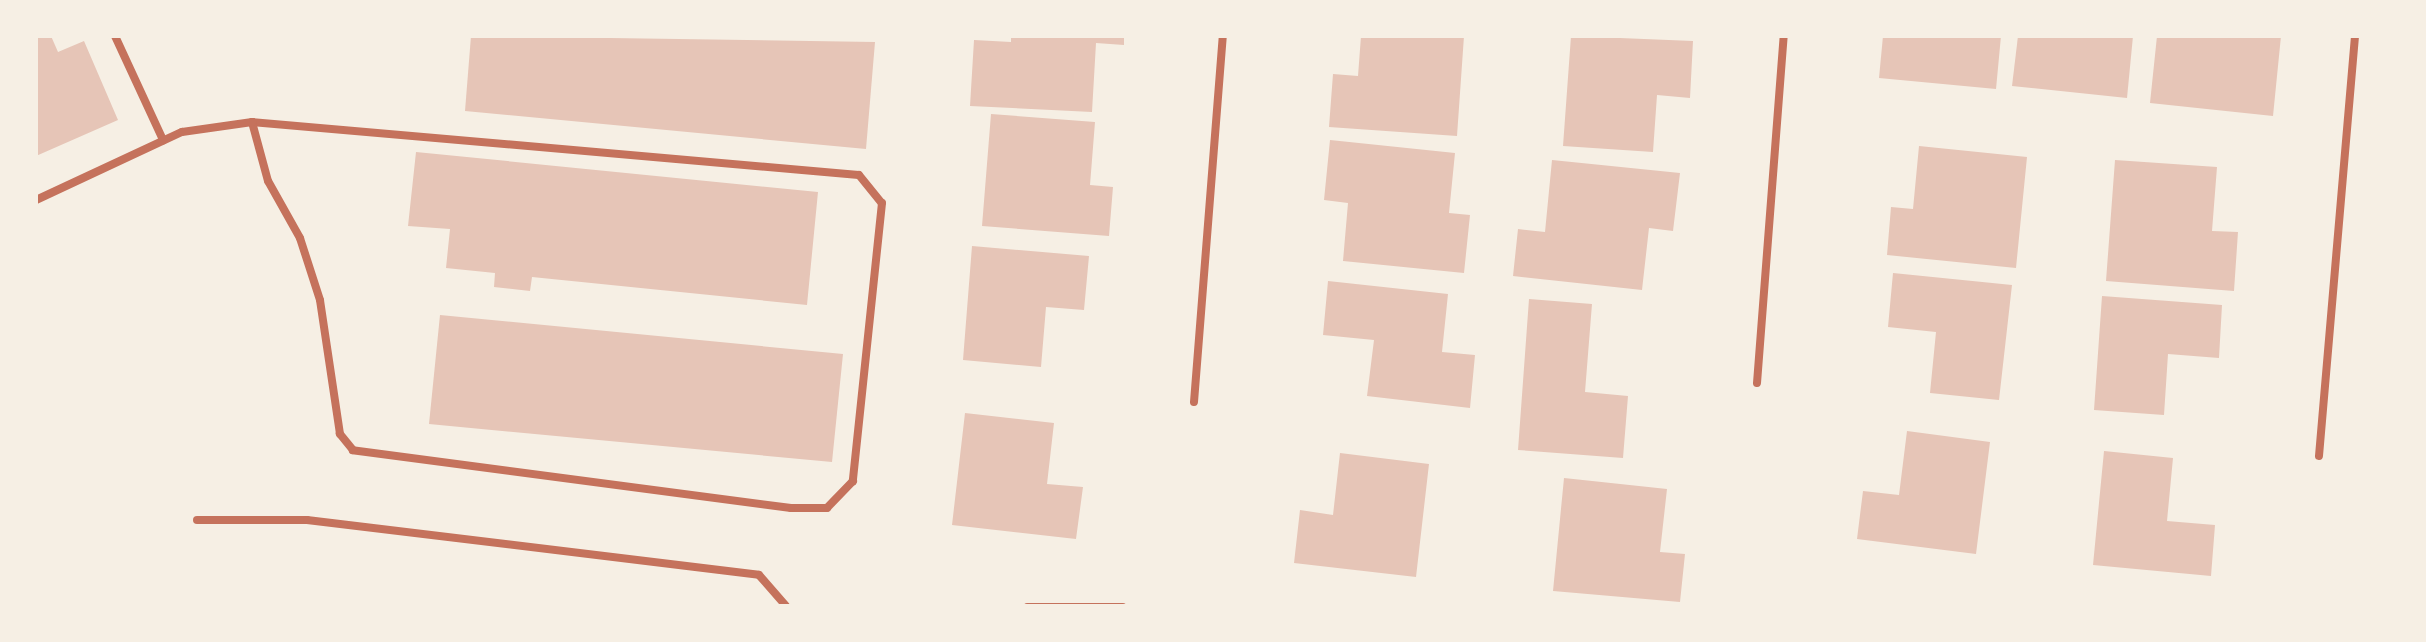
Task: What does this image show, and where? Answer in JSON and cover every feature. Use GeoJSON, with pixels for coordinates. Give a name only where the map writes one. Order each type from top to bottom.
{"type":"FeatureCollection","features":[{"type":"Feature","properties":{"kind":"street"},"geometry":{"type":"LineString","coordinates":[[115,36],[163,140]]}},
{"type":"Feature","properties":{"kind":"street"},"geometry":{"type":"LineString","coordinates":[[1194,402],[1223,36]]}},
{"type":"Feature","properties":{"kind":"street"},"geometry":{"type":"LineString","coordinates":[[1757,383],[1784,36]]}},
{"type":"Feature","properties":{"kind":"street"},"geometry":{"type":"LineString","coordinates":[[2319,456],[2355,36]]}},
{"type":"Feature","properties":{"kind":"street"},"geometry":{"type":"LineString","coordinates":[[36,200],[163,140],[252,122],[859,175],[882,203],[853,481],[827,508],[791,508],[353,450],[340,434],[320,300],[300,238],[268,181],[252,122]]}},
{"type":"Feature","properties":{"kind":"street"},"geometry":{"type":"LineString","coordinates":[[197,520],[307,520],[759,575],[786,606]]}},
{"type":"Feature","properties":{"kind":"lane"},"geometry":{"type":"LineString","coordinates":[[1027,606],[1123,606]]}},
{"type":"Feature","properties":{"kind":"building"},"geometry":{"type":"Polygon","coordinates":[[[36,36],[51,36],[58,52],[84,41],[118,120],[36,156],[36,36]]]}},
{"type":"Feature","properties":{"kind":"building"},"geometry":{"type":"Polygon","coordinates":[[[471,36],[875,42],[866,149],[465,111],[471,36]]]}},
{"type":"Feature","properties":{"kind":"building"},"geometry":{"type":"Polygon","coordinates":[[[1011,36],[1124,36],[1124,45],[1096,43],[1092,112],[970,106],[974,40],[1011,42],[1011,36]]]}},
{"type":"Feature","properties":{"kind":"building"},"geometry":{"type":"Polygon","coordinates":[[[1361,36],[1464,36],[1457,136],[1329,127],[1333,74],[1358,76],[1361,36]]]}},
{"type":"Feature","properties":{"kind":"building"},"geometry":{"type":"Polygon","coordinates":[[[1571,36],[1693,41],[1690,98],[1657,95],[1653,152],[1563,146],[1571,36]]]}},
{"type":"Feature","properties":{"kind":"building"},"geometry":{"type":"Polygon","coordinates":[[[1883,36],[2001,36],[1996,89],[1879,78],[1883,36]]]}},
{"type":"Feature","properties":{"kind":"building"},"geometry":{"type":"Polygon","coordinates":[[[2018,36],[2133,36],[2127,98],[2012,86],[2018,36]]]}},
{"type":"Feature","properties":{"kind":"building"},"geometry":{"type":"Polygon","coordinates":[[[2157,36],[2281,36],[2273,116],[2150,103],[2157,36]]]}},
{"type":"Feature","properties":{"kind":"building"},"geometry":{"type":"Polygon","coordinates":[[[991,114],[1095,122],[1090,185],[1113,187],[1109,236],[982,226],[991,114]]]}},
{"type":"Feature","properties":{"kind":"building"},"geometry":{"type":"Polygon","coordinates":[[[1330,140],[1455,153],[1449,213],[1470,215],[1464,273],[1343,261],[1348,203],[1324,200],[1330,140]]]}},
{"type":"Feature","properties":{"kind":"building"},"geometry":{"type":"Polygon","coordinates":[[[1919,146],[2027,157],[2016,268],[1887,255],[1891,207],[1913,209],[1919,146]]]}},
{"type":"Feature","properties":{"kind":"building"},"geometry":{"type":"Polygon","coordinates":[[[416,152],[818,192],[807,305],[532,277],[530,291],[494,287],[495,273],[446,268],[450,229],[408,226],[416,152]]]}},
{"type":"Feature","properties":{"kind":"building"},"geometry":{"type":"Polygon","coordinates":[[[1552,160],[1680,173],[1673,231],[1649,228],[1642,290],[1513,276],[1518,229],[1545,232],[1552,160]]]}},
{"type":"Feature","properties":{"kind":"building"},"geometry":{"type":"Polygon","coordinates":[[[2115,160],[2217,167],[2212,231],[2238,232],[2234,291],[2106,281],[2115,160]]]}},
{"type":"Feature","properties":{"kind":"building"},"geometry":{"type":"Polygon","coordinates":[[[972,246],[1089,256],[1084,310],[1046,307],[1041,367],[963,360],[972,246]]]}},
{"type":"Feature","properties":{"kind":"building"},"geometry":{"type":"Polygon","coordinates":[[[1893,273],[2012,285],[1999,400],[1930,393],[1936,332],[1888,327],[1893,273]]]}},
{"type":"Feature","properties":{"kind":"building"},"geometry":{"type":"Polygon","coordinates":[[[1328,281],[1448,294],[1442,352],[1475,355],[1470,408],[1367,396],[1374,340],[1323,335],[1328,281]]]}},
{"type":"Feature","properties":{"kind":"building"},"geometry":{"type":"Polygon","coordinates":[[[2102,296],[2222,305],[2219,358],[2168,354],[2164,415],[2094,410],[2102,296]]]}},
{"type":"Feature","properties":{"kind":"building"},"geometry":{"type":"Polygon","coordinates":[[[1529,299],[1592,304],[1585,392],[1628,396],[1623,458],[1518,450],[1529,299]]]}},
{"type":"Feature","properties":{"kind":"building"},"geometry":{"type":"Polygon","coordinates":[[[440,315],[843,354],[832,462],[429,424],[440,315]]]}},
{"type":"Feature","properties":{"kind":"building"},"geometry":{"type":"Polygon","coordinates":[[[965,413],[1054,423],[1047,484],[1083,487],[1076,539],[952,525],[965,413]]]}},
{"type":"Feature","properties":{"kind":"building"},"geometry":{"type":"Polygon","coordinates":[[[1907,431],[1990,442],[1976,554],[1857,539],[1863,491],[1899,495],[1907,431]]]}},
{"type":"Feature","properties":{"kind":"building"},"geometry":{"type":"Polygon","coordinates":[[[2104,451],[2173,458],[2167,521],[2215,525],[2211,576],[2093,565],[2104,451]]]}},
{"type":"Feature","properties":{"kind":"building"},"geometry":{"type":"Polygon","coordinates":[[[1340,453],[1429,464],[1416,577],[1294,563],[1300,510],[1333,515],[1340,453]]]}},
{"type":"Feature","properties":{"kind":"building"},"geometry":{"type":"Polygon","coordinates":[[[1564,478],[1667,489],[1660,552],[1685,554],[1680,602],[1553,591],[1564,478]]]}}]}
